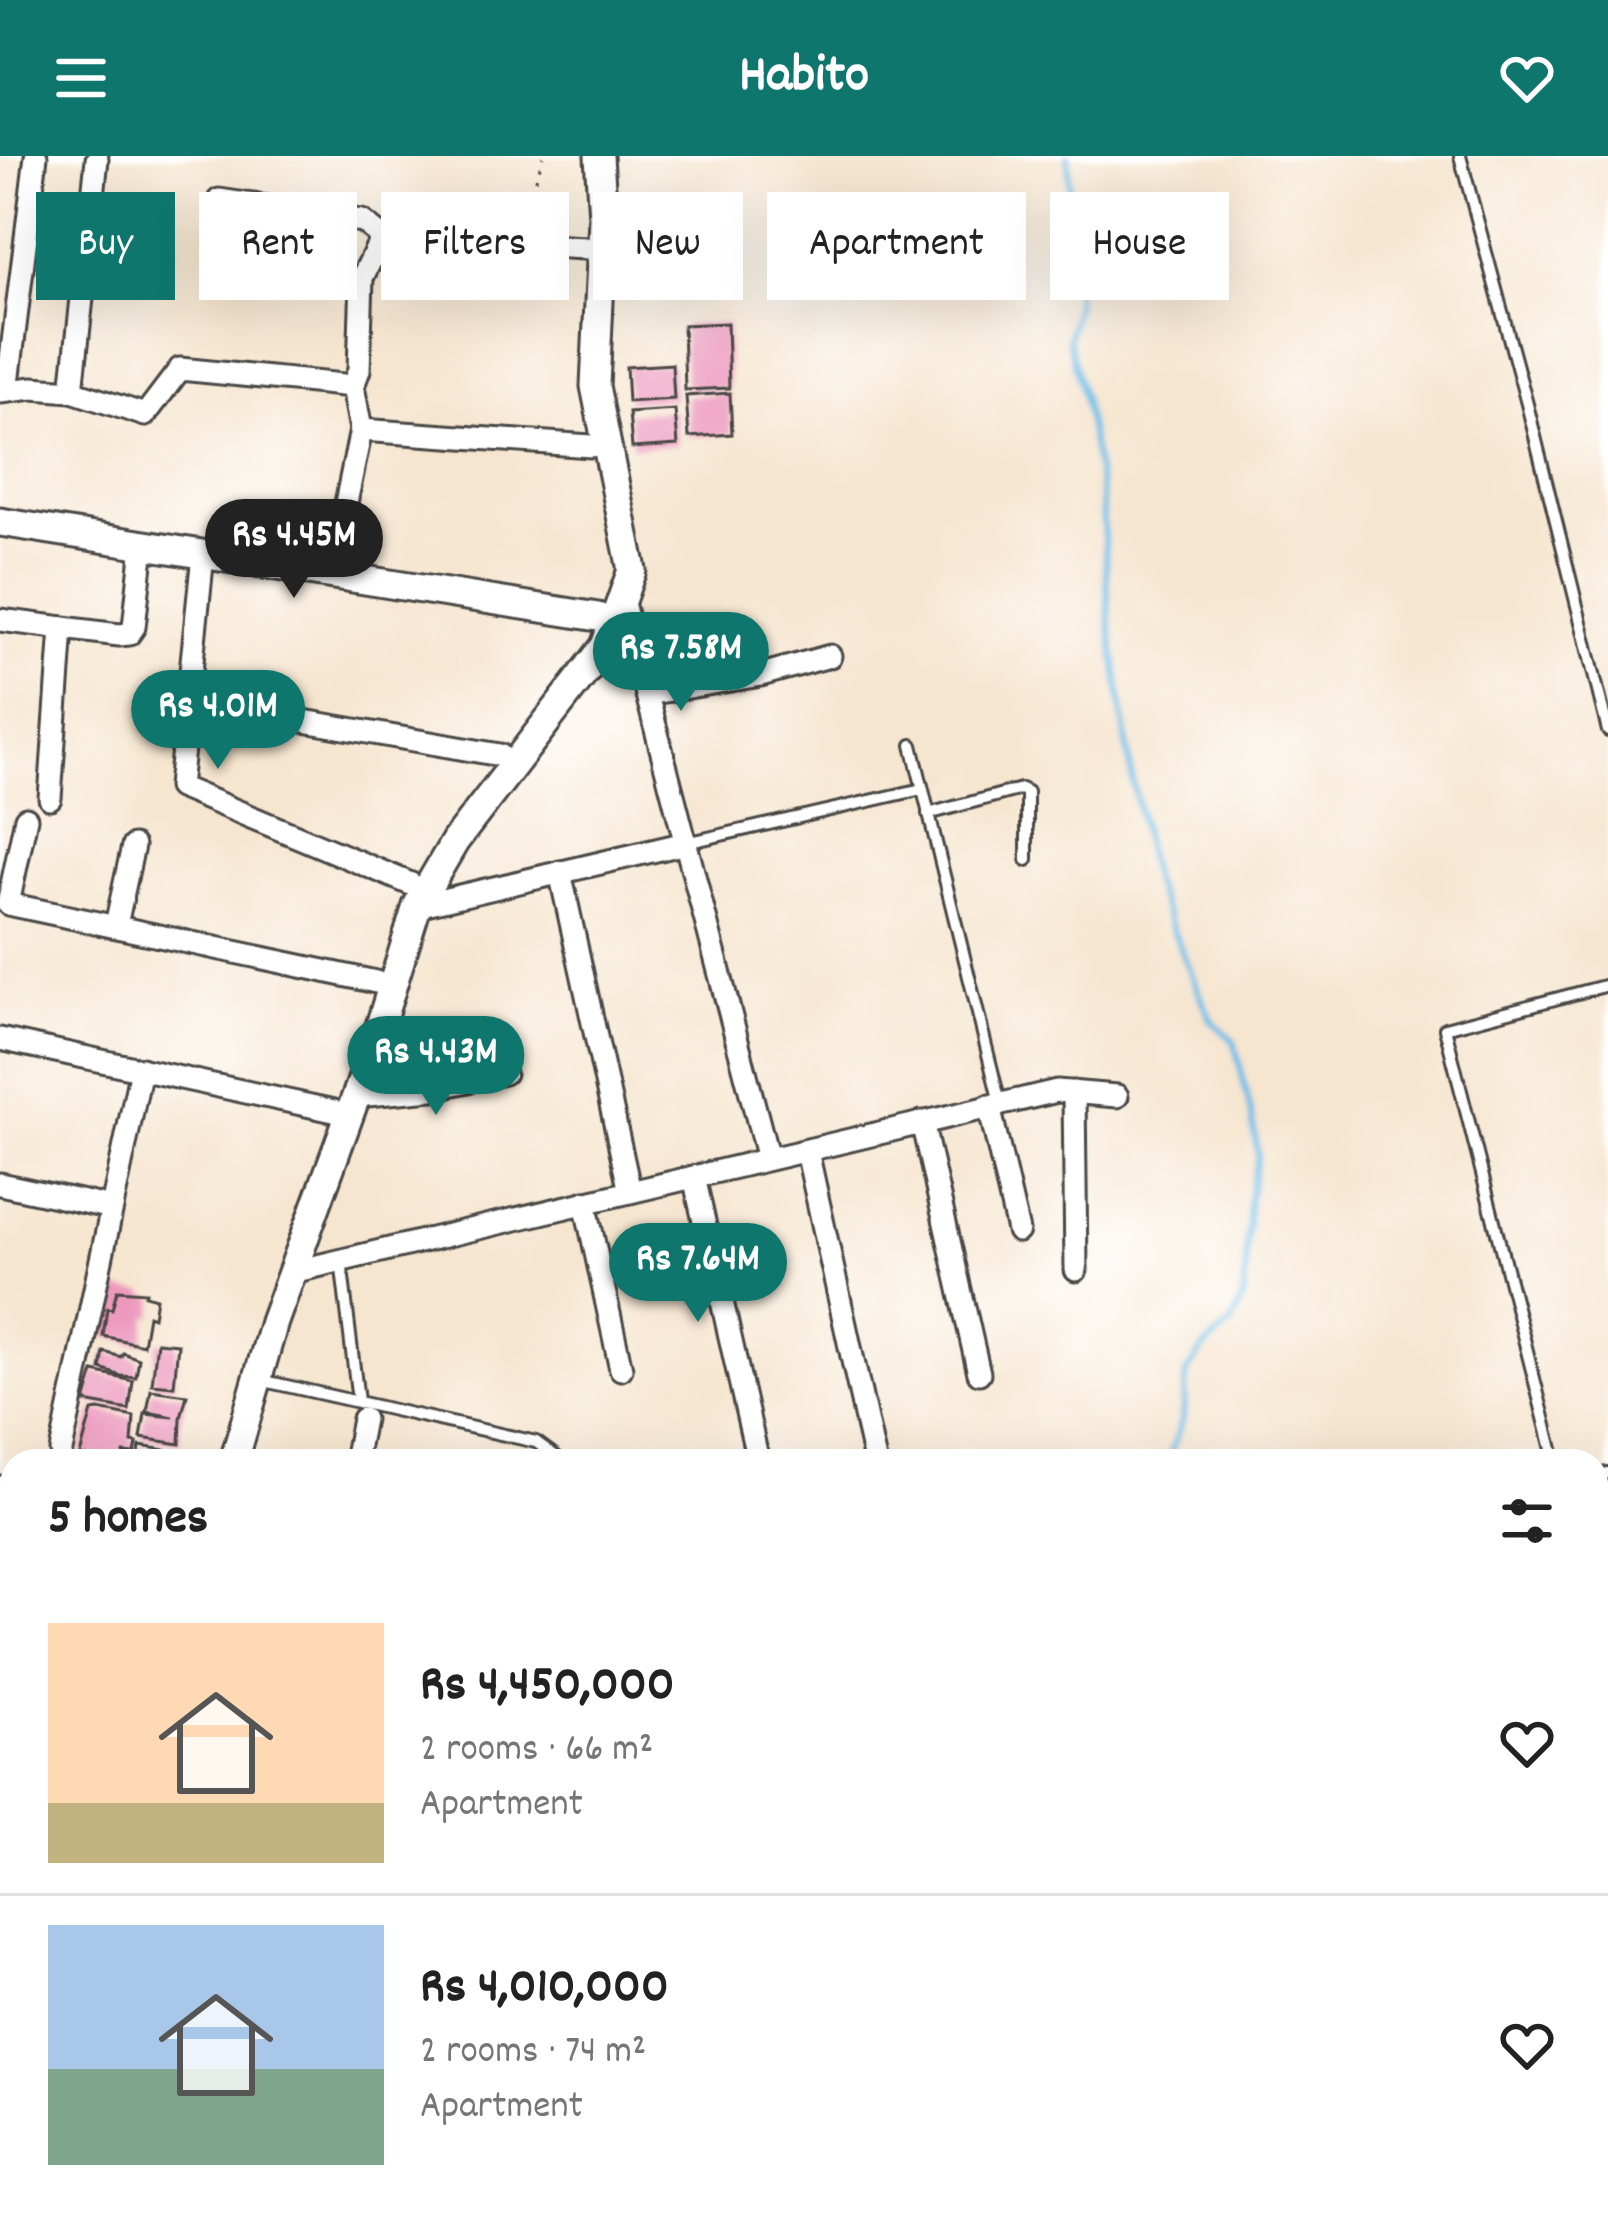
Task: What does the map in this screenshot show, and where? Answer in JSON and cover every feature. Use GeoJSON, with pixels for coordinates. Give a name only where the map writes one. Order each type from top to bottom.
{"type":"FeatureCollection","features":[{"type":"Feature","properties":{"kind":"street"},"geometry":{"type":"LineString","coordinates":[[36,156],[3,392],[72,391],[145,415],[180,369],[353,386]]}},
{"type":"Feature","properties":{"kind":"street"},"geometry":{"type":"LineString","coordinates":[[237,1449],[414,895],[441,832],[591,638],[615,569],[579,387],[586,218],[582,156]]}},
{"type":"Feature","properties":{"kind":"street"},"geometry":{"type":"LineString","coordinates":[[414,895],[605,646],[632,570],[596,386],[603,218],[598,156]]}},
{"type":"Feature","properties":{"kind":"street"},"geometry":{"type":"LineString","coordinates":[[72,391],[97,159]]}},
{"type":"Feature","properties":{"kind":"street"},"geometry":{"type":"LineString","coordinates":[[346,577],[346,503],[361,430],[353,386],[359,370],[362,278],[381,239]]}},
{"type":"Feature","properties":{"kind":"street"},"geometry":{"type":"LineString","coordinates":[[569,247],[585,248]]}},
{"type":"Feature","properties":{"kind":"street"},"geometry":{"type":"LineString","coordinates":[[361,430],[591,446]]}},
{"type":"Feature","properties":{"kind":"street"},"geometry":{"type":"LineString","coordinates":[[0,522],[598,617]]}},
{"type":"Feature","properties":{"kind":"street"},"geometry":{"type":"LineString","coordinates":[[0,620],[128,634],[134,627],[143,545]]}},
{"type":"Feature","properties":{"kind":"street"},"geometry":{"type":"LineString","coordinates":[[203,554],[179,787],[414,895]]}},
{"type":"Feature","properties":{"kind":"street"},"geometry":{"type":"LineString","coordinates":[[622,598],[768,1159]]}},
{"type":"Feature","properties":{"kind":"street"},"geometry":{"type":"LineString","coordinates":[[50,798],[62,628]]}},
{"type":"Feature","properties":{"kind":"street"},"geometry":{"type":"LineString","coordinates":[[647,694],[761,675],[830,656]]}},
{"type":"Feature","properties":{"kind":"street"},"geometry":{"type":"LineString","coordinates":[[188,701],[500,755]]}},
{"type":"Feature","properties":{"kind":"street"},"geometry":{"type":"LineString","coordinates":[[26,818],[8,904],[376,982]]}},
{"type":"Feature","properties":{"kind":"street"},"geometry":{"type":"LineString","coordinates":[[220,1449],[259,1317],[345,1104],[402,899],[686,844]]}},
{"type":"Feature","properties":{"kind":"street"},"geometry":{"type":"LineString","coordinates":[[116,925],[133,846]]}},
{"type":"Feature","properties":{"kind":"street"},"geometry":{"type":"LineString","coordinates":[[560,872],[630,1192]]}},
{"type":"Feature","properties":{"kind":"street"},"geometry":{"type":"LineString","coordinates":[[0,1039],[345,1104],[504,1073]]}},
{"type":"Feature","properties":{"kind":"street"},"geometry":{"type":"LineString","coordinates":[[61,1449],[140,1069]]}},
{"type":"Feature","properties":{"kind":"street"},"geometry":{"type":"LineString","coordinates":[[292,1272],[1057,1091],[1117,1096]]}},
{"type":"Feature","properties":{"kind":"street"},"geometry":{"type":"LineString","coordinates":[[1074,1092],[1076,1270]]}},
{"type":"Feature","properties":{"kind":"street"},"geometry":{"type":"LineString","coordinates":[[995,1105],[1018,1231]]}},
{"type":"Feature","properties":{"kind":"street"},"geometry":{"type":"LineString","coordinates":[[922,1122],[979,1373]]}},
{"type":"Feature","properties":{"kind":"street"},"geometry":{"type":"LineString","coordinates":[[807,1150],[872,1449]]}},
{"type":"Feature","properties":{"kind":"street"},"geometry":{"type":"LineString","coordinates":[[694,1177],[755,1449]]}},
{"type":"Feature","properties":{"kind":"street"},"geometry":{"type":"LineString","coordinates":[[0,1184],[112,1208]]}},
{"type":"Feature","properties":{"kind":"street"},"geometry":{"type":"LineString","coordinates":[[585,1202],[622,1369]]}},
{"type":"Feature","properties":{"kind":"street"},"geometry":{"type":"LineString","coordinates":[[356,1449],[361,1410]]}},
{"type":"Feature","properties":{"kind":"lane"},"geometry":{"type":"LineString","coordinates":[[1460,156],[1608,731]]}},
{"type":"Feature","properties":{"kind":"lane"},"geometry":{"type":"LineString","coordinates":[[912,745],[995,1105]]}},
{"type":"Feature","properties":{"kind":"lane"},"geometry":{"type":"LineString","coordinates":[[686,844],[922,789]]}},
{"type":"Feature","properties":{"kind":"lane"},"geometry":{"type":"LineString","coordinates":[[928,814],[1022,789],[1027,792],[1027,860]]}},
{"type":"Feature","properties":{"kind":"lane"},"geometry":{"type":"LineString","coordinates":[[1552,1449],[1445,1028],[1608,986]]}},
{"type":"Feature","properties":{"kind":"lane"},"geometry":{"type":"LineString","coordinates":[[340,1260],[361,1410]]}},
{"type":"Feature","properties":{"kind":"lane"},"geometry":{"type":"LineString","coordinates":[[257,1379],[361,1410],[536,1442],[546,1449]]}},
{"type":"Feature","properties":{"kind":"path"},"geometry":{"type":"LineString","coordinates":[[532,192],[543,156]]}},
{"type":"Feature","properties":{"kind":"building"},"geometry":{"type":"Polygon","coordinates":[[[727,323],[729,388],[685,390],[683,325],[727,323]]]}},
{"type":"Feature","properties":{"kind":"building"},"geometry":{"type":"Polygon","coordinates":[[[672,364],[674,399],[628,402],[626,367],[672,364]]]}},
{"type":"Feature","properties":{"kind":"building"},"geometry":{"type":"Polygon","coordinates":[[[730,393],[732,434],[689,437],[686,396],[730,393]]]}},
{"type":"Feature","properties":{"kind":"building"},"geometry":{"type":"Polygon","coordinates":[[[675,410],[678,445],[632,448],[629,413],[675,410]]]}},
{"type":"Feature","properties":{"kind":"building"},"geometry":{"type":"Polygon","coordinates":[[[117,1290],[146,1292],[156,1298],[143,1345],[103,1336],[107,1308],[112,1309],[117,1290]]]}},
{"type":"Feature","properties":{"kind":"building"},"geometry":{"type":"Polygon","coordinates":[[[157,1342],[178,1344],[174,1386],[152,1384],[157,1342]]]}},
{"type":"Feature","properties":{"kind":"building"},"geometry":{"type":"Polygon","coordinates":[[[104,1352],[139,1359],[136,1377],[101,1369],[104,1352]]]}},
{"type":"Feature","properties":{"kind":"building"},"geometry":{"type":"Polygon","coordinates":[[[94,1372],[133,1381],[129,1410],[85,1402],[94,1372]]]}},
{"type":"Feature","properties":{"kind":"building"},"geometry":{"type":"Polygon","coordinates":[[[151,1390],[187,1395],[180,1444],[141,1438],[145,1414],[174,1417],[147,1412],[151,1390]]]}},
{"type":"Feature","properties":{"kind":"building"},"geometry":{"type":"Polygon","coordinates":[[[92,1411],[134,1417],[136,1449],[82,1449],[92,1411]]]}},
{"type":"Feature","properties":{"kind":"waterway"},"geometry":{"type":"LineString","coordinates":[[1068,156],[1076,302],[1068,340],[1101,494],[1110,622],[1131,772],[1152,881],[1211,1020],[1234,1041],[1258,1155],[1249,1199],[1244,1295],[1232,1324],[1205,1347],[1187,1372],[1183,1417],[1172,1449]]}}]}
